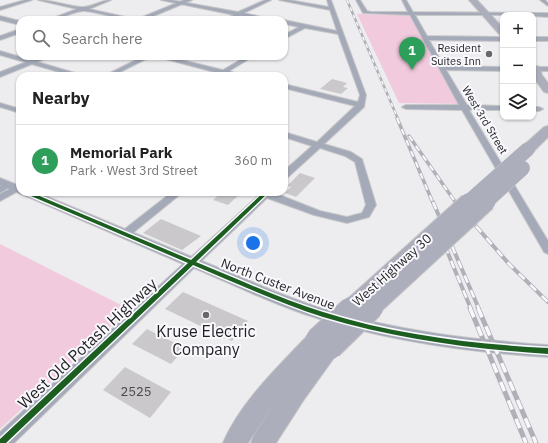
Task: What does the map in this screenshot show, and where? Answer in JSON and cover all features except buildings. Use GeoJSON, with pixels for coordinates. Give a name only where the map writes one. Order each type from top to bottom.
{"type":"FeatureCollection","features":[{"type":"Feature","properties":{"kind":"highway"},"geometry":{"type":"LineString","coordinates":[[472,0],[500,30]]}},
{"type":"Feature","properties":{"kind":"highway"},"geometry":{"type":"LineString","coordinates":[[536,69],[548,77]]}},
{"type":"Feature","properties":{"kind":"highway"},"geometry":{"type":"LineString","coordinates":[[536,73],[548,90]]}},
{"type":"Feature","properties":{"kind":"highway","name":"West Highway 30"},"geometry":{"type":"LineString","coordinates":[[235,443],[274,387],[324,343],[378,301],[532,153],[548,130]]}},
{"type":"Feature","properties":{"kind":"highway","name":"West Highway 30"},"geometry":{"type":"LineString","coordinates":[[532,153],[548,145]]}},
{"type":"Feature","properties":{"kind":"highway","name":"West Highway 30"},"geometry":{"type":"LineString","coordinates":[[263,443],[288,403],[314,368],[324,343]]}},
{"type":"Feature","properties":{"kind":"street"},"geometry":{"type":"LineString","coordinates":[[0,9],[30,0]]}},
{"type":"Feature","properties":{"kind":"street"},"geometry":{"type":"LineString","coordinates":[[40,0],[118,16]]}},
{"type":"Feature","properties":{"kind":"street"},"geometry":{"type":"LineString","coordinates":[[64,16],[109,0]]}},
{"type":"Feature","properties":{"kind":"street"},"geometry":{"type":"LineString","coordinates":[[162,0],[249,16]]}},
{"type":"Feature","properties":{"kind":"street"},"geometry":{"type":"LineString","coordinates":[[147,16],[189,0]]}},
{"type":"Feature","properties":{"kind":"street"},"geometry":{"type":"LineString","coordinates":[[234,16],[269,0]]}},
{"type":"Feature","properties":{"kind":"street"},"geometry":{"type":"LineString","coordinates":[[280,0],[332,9]]}},
{"type":"Feature","properties":{"kind":"street"},"geometry":{"type":"LineString","coordinates":[[288,172],[361,104],[363,95],[329,0]]}},
{"type":"Feature","properties":{"kind":"street"},"geometry":{"type":"LineString","coordinates":[[358,0],[365,12],[376,13],[548,15]]}},
{"type":"Feature","properties":{"kind":"street","name":"West 3rd Street"},"geometry":{"type":"LineString","coordinates":[[404,0],[464,107],[548,250]]}},
{"type":"Feature","properties":{"kind":"street"},"geometry":{"type":"LineString","coordinates":[[542,0],[548,5]]}},
{"type":"Feature","properties":{"kind":"street"},"geometry":{"type":"LineString","coordinates":[[0,18],[16,22]]}},
{"type":"Feature","properties":{"kind":"street"},"geometry":{"type":"LineString","coordinates":[[288,23],[341,33]]}},
{"type":"Feature","properties":{"kind":"street"},"geometry":{"type":"LineString","coordinates":[[288,35],[304,26]]}},
{"type":"Feature","properties":{"kind":"street"},"geometry":{"type":"LineString","coordinates":[[0,38],[16,32]]}},
{"type":"Feature","properties":{"kind":"street"},"geometry":{"type":"LineString","coordinates":[[426,38],[500,39]]}},
{"type":"Feature","properties":{"kind":"street"},"geometry":{"type":"LineString","coordinates":[[536,39],[548,39]]}},
{"type":"Feature","properties":{"kind":"street"},"geometry":{"type":"LineString","coordinates":[[0,54],[16,58]]}},
{"type":"Feature","properties":{"kind":"street"},"geometry":{"type":"LineString","coordinates":[[24,60],[66,72]]}},
{"type":"Feature","properties":{"kind":"street"},"geometry":{"type":"LineString","coordinates":[[0,75],[37,60]]}},
{"type":"Feature","properties":{"kind":"street"},"geometry":{"type":"LineString","coordinates":[[115,72],[141,60]]}},
{"type":"Feature","properties":{"kind":"street"},"geometry":{"type":"LineString","coordinates":[[174,60],[223,72],[244,60]]}},
{"type":"Feature","properties":{"kind":"street"},"geometry":{"type":"LineString","coordinates":[[443,68],[500,69]]}},
{"type":"Feature","properties":{"kind":"street"},"geometry":{"type":"LineString","coordinates":[[536,68],[548,69]]}},
{"type":"Feature","properties":{"kind":"street"},"geometry":{"type":"LineString","coordinates":[[288,87],[361,104]]}},
{"type":"Feature","properties":{"kind":"street"},"geometry":{"type":"LineString","coordinates":[[0,105],[16,110]]}},
{"type":"Feature","properties":{"kind":"street"},"geometry":{"type":"LineString","coordinates":[[406,107],[500,108]]}},
{"type":"Feature","properties":{"kind":"street"},"geometry":{"type":"LineString","coordinates":[[272,196],[317,213],[347,220],[366,215],[371,205],[359,161],[348,154],[288,135]]}},
{"type":"Feature","properties":{"kind":"street"},"geometry":{"type":"LineString","coordinates":[[0,198],[12,188]]}},
{"type":"Feature","properties":{"kind":"street","name":"North Custer Avenue"},"geometry":{"type":"LineString","coordinates":[[32,196],[280,299],[343,320],[428,339],[487,347],[548,351]]}},
{"type":"Feature","properties":{"kind":"street"},"geometry":{"type":"LineString","coordinates":[[125,234],[173,196]]}},
{"type":"Feature","properties":{"kind":"street"},"geometry":{"type":"LineString","coordinates":[[192,263],[261,196]]}},
{"type":"Feature","properties":{"kind":"street","name":"West Old Potash Highway"},"geometry":{"type":"LineString","coordinates":[[1,443],[192,263]]}},
{"type":"Feature","properties":{"kind":"shaded area"},"geometry":{"type":"Polygon","coordinates":[[[357,14],[409,15],[460,104],[399,103],[357,14]]]}},
{"type":"Feature","properties":{"kind":"shaded area"},"geometry":{"type":"Polygon","coordinates":[[[0,244],[129,309],[0,429],[0,244]]]}},
{"type":"Feature","properties":{"kind":"railway"},"geometry":{"type":"LineString","coordinates":[[347,0],[398,119]]}},
{"type":"Feature","properties":{"kind":"railway"},"geometry":{"type":"LineString","coordinates":[[397,118],[433,203]]}},
{"type":"Feature","properties":{"kind":"railway"},"geometry":{"type":"LineString","coordinates":[[409,136],[456,203]]}},
{"type":"Feature","properties":{"kind":"railway"},"geometry":{"type":"LineString","coordinates":[[433,202],[479,309]]}},
{"type":"Feature","properties":{"kind":"railway"},"geometry":{"type":"LineString","coordinates":[[455,202],[509,264],[548,302]]}},
{"type":"Feature","properties":{"kind":"railway"},"geometry":{"type":"LineString","coordinates":[[445,246],[471,309]]}},
{"type":"Feature","properties":{"kind":"railway"},"geometry":{"type":"LineString","coordinates":[[470,308],[526,443]]}},
{"type":"Feature","properties":{"kind":"railway"},"geometry":{"type":"LineString","coordinates":[[478,308],[536,443]]}},
{"type":"Feature","properties":{"kind":"cycle path"},"geometry":{"type":"LineString","coordinates":[[35,196],[272,296],[325,315],[352,323],[435,340],[491,347],[548,351]]}},
{"type":"Feature","properties":{"kind":"cycle path"},"geometry":{"type":"LineString","coordinates":[[1,443],[263,196]]}},
{"type":"Feature","properties":{"kind":"place","name":"Resident Suites Inn"},"geometry":{"type":"Point","coordinates":[489,54]}},
{"type":"Feature","properties":{"kind":"place","name":"Memorial Park"},"geometry":{"type":"Point","coordinates":[412,70]}},
{"type":"Feature","properties":{"kind":"place","name":"Kruse Electric Company"},"geometry":{"type":"Point","coordinates":[206,315]}}]}
